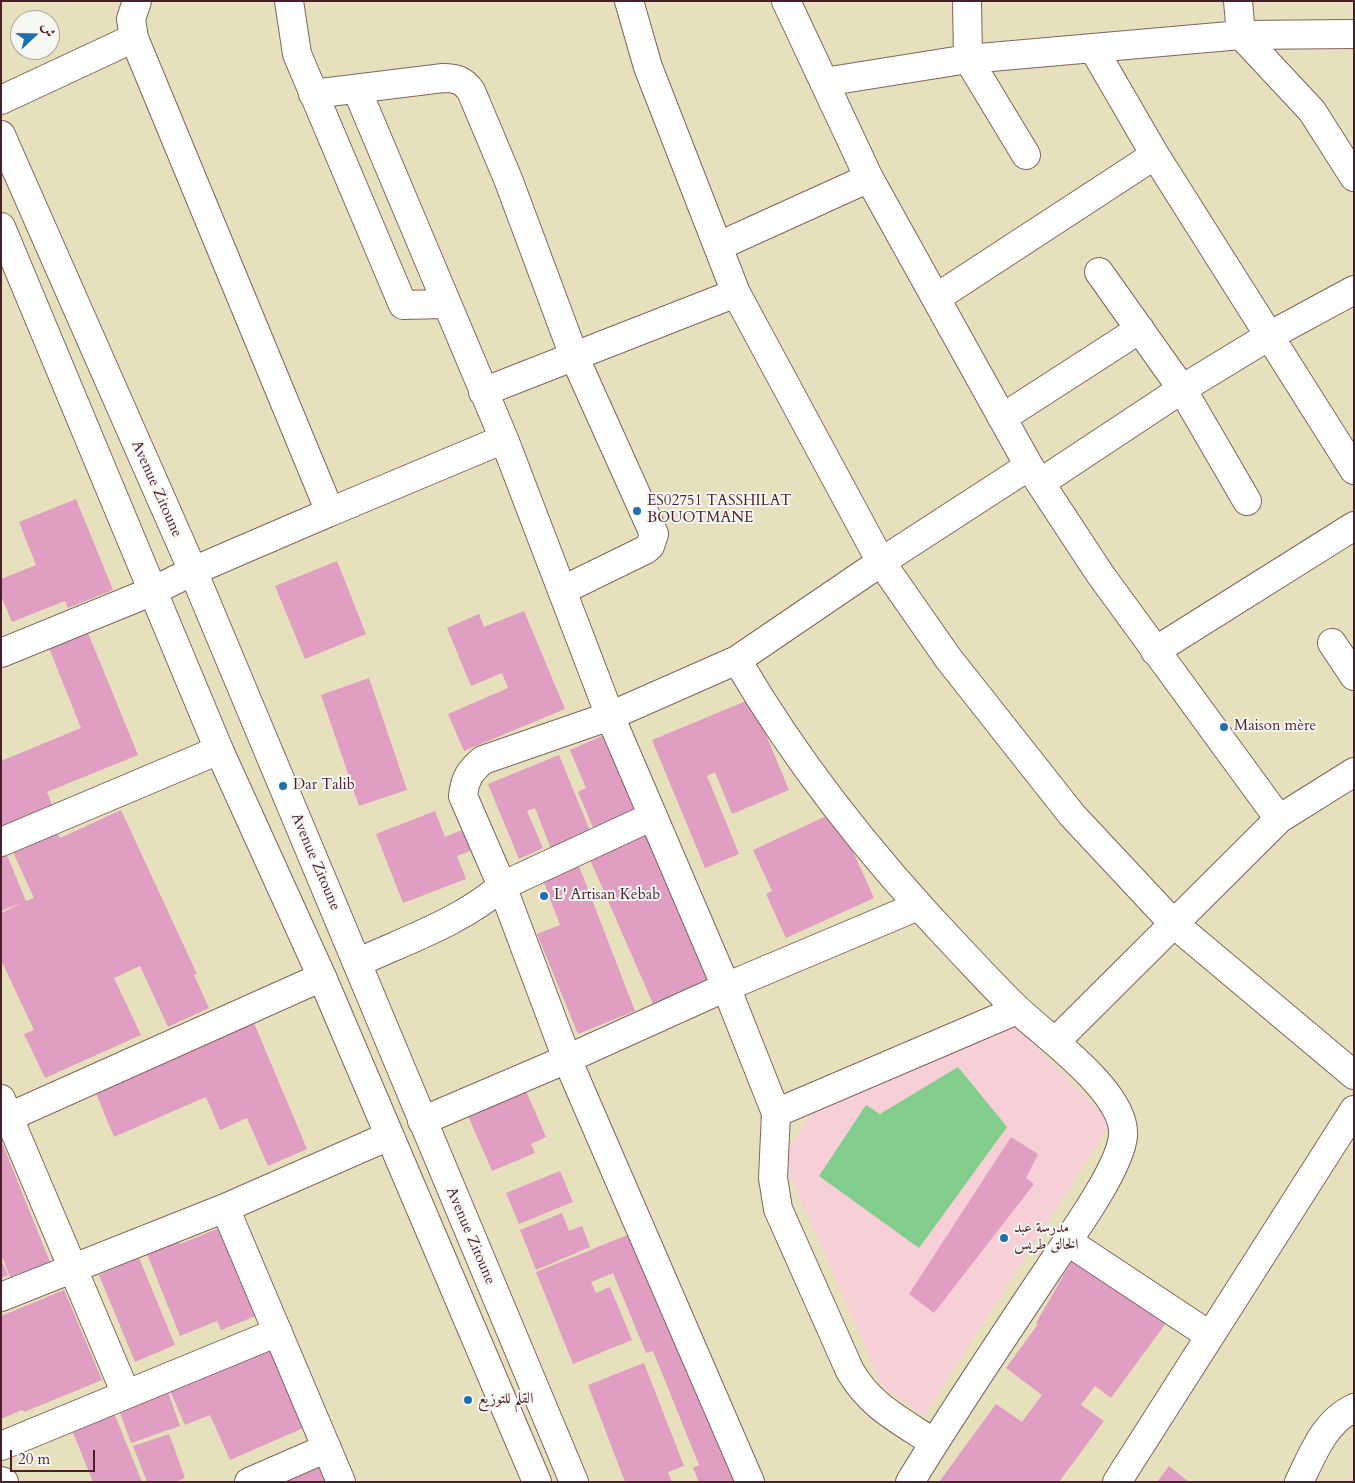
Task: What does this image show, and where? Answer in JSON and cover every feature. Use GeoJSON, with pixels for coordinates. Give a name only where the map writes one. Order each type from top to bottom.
{"type":"FeatureCollection","features":[{"type":"Feature","properties":{"kind":"street"},"geometry":{"type":"LineString","coordinates":[[137,1],[131,18],[134,38],[330,512]]}},
{"type":"Feature","properties":{"kind":"street"},"geometry":{"type":"LineString","coordinates":[[290,1],[297,54],[402,305],[445,304]]}},
{"type":"Feature","properties":{"kind":"street"},"geometry":{"type":"LineString","coordinates":[[629,1],[648,68],[736,293],[881,562],[948,658],[1072,815],[1172,923],[1354,1075]]}},
{"type":"Feature","properties":{"kind":"street"},"geometry":{"type":"LineString","coordinates":[[786,1],[869,178],[1035,474],[1100,574],[1279,819]]}},
{"type":"Feature","properties":{"kind":"street"},"geometry":{"type":"LineString","coordinates":[[967,1],[968,59],[1026,155]]}},
{"type":"Feature","properties":{"kind":"street"},"geometry":{"type":"LineString","coordinates":[[1238,1],[1241,35],[1312,111],[1354,177]]}},
{"type":"Feature","properties":{"kind":"street"},"geometry":{"type":"LineString","coordinates":[[824,82],[968,59],[1241,35],[1354,34]]}},
{"type":"Feature","properties":{"kind":"street"},"geometry":{"type":"LineString","coordinates":[[1,100],[134,38]]}},
{"type":"Feature","properties":{"kind":"street"},"geometry":{"type":"LineString","coordinates":[[1093,48],[1155,156],[1354,470]]}},
{"type":"Feature","properties":{"kind":"street"},"geometry":{"type":"LineString","coordinates":[[313,94],[443,78],[456,78],[466,84],[471,91],[508,180],[574,356],[654,534],[650,546],[645,550],[563,590]]}},
{"type":"Feature","properties":{"kind":"street"},"geometry":{"type":"LineString","coordinates":[[357,90],[445,304],[504,439],[610,716],[726,986],[776,1113],[773,1178],[778,1209],[850,1371],[860,1388],[873,1402],[934,1443]]}},
{"type":"Feature","properties":{"kind":"street","name":"Avenue Zitoune"},"geometry":{"type":"LineString","coordinates":[[1,135],[192,571],[358,963],[422,1121],[574,1482]]}},
{"type":"Feature","properties":{"kind":"street"},"geometry":{"type":"LineString","coordinates":[[936,298],[1155,156]]}},
{"type":"Feature","properties":{"kind":"street"},"geometry":{"type":"LineString","coordinates":[[719,246],[869,178]]}},
{"type":"Feature","properties":{"kind":"street"},"geometry":{"type":"LineString","coordinates":[[1,227],[218,750],[322,977],[537,1482]]}},
{"type":"Feature","properties":{"kind":"street"},"geometry":{"type":"LineString","coordinates":[[1099,272],[1182,389],[1247,501]]}},
{"type":"Feature","properties":{"kind":"street"},"geometry":{"type":"LineString","coordinates":[[750,1482],[567,1059],[502,886],[464,796],[464,780],[471,770],[483,760],[610,716],[737,660],[881,562],[1182,389],[1269,336],[1354,290]]}},
{"type":"Feature","properties":{"kind":"street"},"geometry":{"type":"LineString","coordinates":[[483,392],[736,293]]}},
{"type":"Feature","properties":{"kind":"street"},"geometry":{"type":"LineString","coordinates":[[1002,418],[1140,329]]}},
{"type":"Feature","properties":{"kind":"street"},"geometry":{"type":"LineString","coordinates":[[1,653],[153,591],[192,571],[504,439]]}},
{"type":"Feature","properties":{"kind":"street"},"geometry":{"type":"LineString","coordinates":[[1155,651],[1354,526]]}},
{"type":"Feature","properties":{"kind":"street"},"geometry":{"type":"LineString","coordinates":[[1332,643],[1354,676]]}},
{"type":"Feature","properties":{"kind":"street"},"geometry":{"type":"LineString","coordinates":[[737,660],[765,708],[809,772],[918,906],[1017,1010],[1056,1041],[1117,1109],[1122,1122],[1123,1136],[1115,1162],[1084,1217],[910,1482]]}},
{"type":"Feature","properties":{"kind":"street"},"geometry":{"type":"LineString","coordinates":[[1,842],[218,750]]}},
{"type":"Feature","properties":{"kind":"street"},"geometry":{"type":"LineString","coordinates":[[1056,1041],[1172,923],[1279,819],[1354,772]]}},
{"type":"Feature","properties":{"kind":"street"},"geometry":{"type":"LineString","coordinates":[[358,963],[464,914],[502,886],[654,816]]}},
{"type":"Feature","properties":{"kind":"street"},"geometry":{"type":"LineString","coordinates":[[422,1121],[567,1059],[726,986],[918,906]]}},
{"type":"Feature","properties":{"kind":"street"},"geometry":{"type":"LineString","coordinates":[[126,1394],[5,1108],[322,977]]}},
{"type":"Feature","properties":{"kind":"street"},"geometry":{"type":"LineString","coordinates":[[776,1113],[1017,1010]]}},
{"type":"Feature","properties":{"kind":"street"},"geometry":{"type":"LineString","coordinates":[[1117,1482],[1354,1110]]}},
{"type":"Feature","properties":{"kind":"street"},"geometry":{"type":"LineString","coordinates":[[1,1297],[226,1208],[389,1136]]}},
{"type":"Feature","properties":{"kind":"street"},"geometry":{"type":"LineString","coordinates":[[226,1208],[341,1482]]}},
{"type":"Feature","properties":{"kind":"street"},"geometry":{"type":"LineString","coordinates":[[1067,1241],[1209,1335]]}},
{"type":"Feature","properties":{"kind":"street"},"geometry":{"type":"LineString","coordinates":[[1,1446],[278,1332]]}},
{"type":"Feature","properties":{"kind":"street"},"geometry":{"type":"LineString","coordinates":[[1299,1482],[1323,1435],[1343,1413],[1354,1408]]}},
{"type":"Feature","properties":{"kind":"street"},"geometry":{"type":"LineString","coordinates":[[249,1482],[327,1448]]}},
{"type":"Feature","properties":{"kind":"shaded area"},"geometry":{"type":"Polygon","coordinates":[[[1016,1026],[1111,1123],[924,1416],[882,1386],[783,1159],[812,1112],[1016,1026]]]}},
{"type":"Feature","properties":{"kind":"green space"},"geometry":{"type":"Polygon","coordinates":[[[958,1067],[1007,1127],[919,1248],[819,1176],[866,1105],[880,1114],[958,1067]]]}},
{"type":"Feature","properties":{"kind":"building"},"geometry":{"type":"Polygon","coordinates":[[[76,499],[113,590],[68,608],[65,601],[12,622],[1,596],[1,579],[36,565],[19,522],[76,499]]]}},
{"type":"Feature","properties":{"kind":"building"},"geometry":{"type":"Polygon","coordinates":[[[337,561],[366,634],[305,659],[275,586],[337,561]]]}},
{"type":"Feature","properties":{"kind":"building"},"geometry":{"type":"Polygon","coordinates":[[[524,611],[565,709],[464,751],[448,714],[508,688],[502,673],[471,686],[447,628],[479,614],[484,627],[524,611]]]}},
{"type":"Feature","properties":{"kind":"building"},"geometry":{"type":"Polygon","coordinates":[[[86,628],[138,755],[47,792],[53,807],[1,829],[1,761],[81,728],[47,643],[86,628]]]}},
{"type":"Feature","properties":{"kind":"building"},"geometry":{"type":"Polygon","coordinates":[[[369,678],[407,790],[359,806],[321,695],[369,678]]]}},
{"type":"Feature","properties":{"kind":"building"},"geometry":{"type":"Polygon","coordinates":[[[751,699],[789,790],[732,814],[715,772],[707,776],[739,854],[705,868],[652,740],[751,699]]]}},
{"type":"Feature","properties":{"kind":"building"},"geometry":{"type":"Polygon","coordinates":[[[609,733],[642,810],[594,830],[578,792],[586,788],[570,750],[609,733]]]}},
{"type":"Feature","properties":{"kind":"building"},"geometry":{"type":"Polygon","coordinates":[[[559,755],[591,833],[551,849],[535,808],[527,811],[543,848],[519,859],[488,784],[559,755]]]}},
{"type":"Feature","properties":{"kind":"building"},"geometry":{"type":"Polygon","coordinates":[[[121,810],[197,974],[194,975],[209,1008],[168,1027],[140,966],[114,978],[141,1035],[45,1078],[24,1034],[34,1030],[1,960],[1,913],[24,902],[1,911],[1,857],[7,855],[26,901],[34,898],[13,852],[57,831],[60,838],[121,810]]]}},
{"type":"Feature","properties":{"kind":"building"},"geometry":{"type":"Polygon","coordinates":[[[435,811],[445,837],[469,827],[477,848],[457,856],[466,879],[403,903],[376,834],[435,811]]]}},
{"type":"Feature","properties":{"kind":"building"},"geometry":{"type":"Polygon","coordinates":[[[835,812],[874,898],[786,938],[766,894],[772,891],[753,850],[835,812]]]}},
{"type":"Feature","properties":{"kind":"building"},"geometry":{"type":"Polygon","coordinates":[[[651,830],[715,980],[654,1006],[588,855],[651,830]]]}},
{"type":"Feature","properties":{"kind":"building"},"geometry":{"type":"Polygon","coordinates":[[[577,861],[635,1011],[578,1034],[537,934],[560,925],[543,880],[577,861]]]}},
{"type":"Feature","properties":{"kind":"building"},"geometry":{"type":"Polygon","coordinates":[[[254,1023],[307,1149],[268,1166],[247,1118],[220,1130],[206,1097],[114,1137],[95,1091],[254,1023]]]}},
{"type":"Feature","properties":{"kind":"building"},"geometry":{"type":"Polygon","coordinates":[[[523,1084],[546,1137],[531,1144],[535,1153],[492,1171],[465,1109],[523,1084]]]}},
{"type":"Feature","properties":{"kind":"building"},"geometry":{"type":"Polygon","coordinates":[[[1011,1137],[1038,1154],[1026,1178],[1034,1184],[934,1313],[909,1294],[1011,1137]]]}},
{"type":"Feature","properties":{"kind":"building"},"geometry":{"type":"Polygon","coordinates":[[[1,1140],[50,1262],[10,1277],[1,1254],[1,1140]]]}},
{"type":"Feature","properties":{"kind":"building"},"geometry":{"type":"Polygon","coordinates":[[[560,1171],[573,1202],[519,1224],[506,1193],[560,1171]]]}},
{"type":"Feature","properties":{"kind":"building"},"geometry":{"type":"Polygon","coordinates":[[[562,1213],[569,1231],[582,1226],[590,1247],[536,1270],[520,1230],[562,1213]]]}},
{"type":"Feature","properties":{"kind":"building"},"geometry":{"type":"Polygon","coordinates":[[[222,1227],[258,1315],[221,1330],[217,1321],[180,1336],[147,1254],[179,1242],[180,1244],[222,1227]]]}},
{"type":"Feature","properties":{"kind":"building"},"geometry":{"type":"Polygon","coordinates":[[[640,1230],[742,1482],[699,1482],[693,1468],[699,1465],[653,1351],[646,1353],[613,1273],[591,1282],[596,1293],[610,1287],[632,1340],[573,1364],[536,1272],[640,1230]]]}},
{"type":"Feature","properties":{"kind":"building"},"geometry":{"type":"Polygon","coordinates":[[[1076,1254],[1172,1315],[1111,1398],[1095,1386],[1081,1405],[1104,1421],[1059,1482],[939,1482],[996,1404],[1022,1422],[1042,1395],[1006,1368],[1038,1324],[1036,1323],[1076,1254]]]}},
{"type":"Feature","properties":{"kind":"building"},"geometry":{"type":"Polygon","coordinates":[[[139,1258],[175,1345],[135,1362],[99,1275],[139,1258]]]}},
{"type":"Feature","properties":{"kind":"building"},"geometry":{"type":"Polygon","coordinates":[[[1,1260],[8,1275],[1,1278],[1,1260]]]}},
{"type":"Feature","properties":{"kind":"building"},"geometry":{"type":"Polygon","coordinates":[[[64,1290],[102,1380],[24,1412],[22,1410],[1,1419],[1,1316],[64,1290]]]}},
{"type":"Feature","properties":{"kind":"building"},"geometry":{"type":"Polygon","coordinates":[[[271,1340],[308,1426],[230,1460],[210,1415],[185,1425],[167,1384],[271,1340]]]}},
{"type":"Feature","properties":{"kind":"building"},"geometry":{"type":"Polygon","coordinates":[[[644,1363],[684,1466],[668,1472],[672,1482],[625,1482],[588,1385],[644,1363]]]}},
{"type":"Feature","properties":{"kind":"building"},"geometry":{"type":"Polygon","coordinates":[[[167,1389],[180,1426],[131,1443],[118,1407],[167,1389]]]}},
{"type":"Feature","properties":{"kind":"building"},"geometry":{"type":"Polygon","coordinates":[[[112,1408],[142,1482],[93,1482],[70,1425],[112,1408]]]}},
{"type":"Feature","properties":{"kind":"building"},"geometry":{"type":"Polygon","coordinates":[[[169,1434],[185,1478],[175,1482],[147,1482],[133,1446],[169,1434]]]}},
{"type":"Feature","properties":{"kind":"building"},"geometry":{"type":"Polygon","coordinates":[[[324,1460],[332,1482],[268,1482],[324,1460]]]}},
{"type":"Feature","properties":{"kind":"building"},"geometry":{"type":"Polygon","coordinates":[[[1169,1466],[1189,1482],[1157,1482],[1169,1466]]]}},
{"type":"Feature","properties":{"kind":"place","name":"ES02751 TASSHILAT BOUOTMANE"},"geometry":{"type":"Point","coordinates":[637,511]}},
{"type":"Feature","properties":{"kind":"place","name":"Maison mère"},"geometry":{"type":"Point","coordinates":[1224,727]}},
{"type":"Feature","properties":{"kind":"place","name":"Dar Talib"},"geometry":{"type":"Point","coordinates":[283,786]}},
{"type":"Feature","properties":{"kind":"place","name":"L' Artisan Kebab"},"geometry":{"type":"Point","coordinates":[544,896]}},
{"type":"Feature","properties":{"kind":"place","name":"مدرسة عبد الخالق طريس"},"geometry":{"type":"Point","coordinates":[1004,1238]}},
{"type":"Feature","properties":{"kind":"place","name":"القلم للتوزيع"},"geometry":{"type":"Point","coordinates":[468,1400]}}]}
